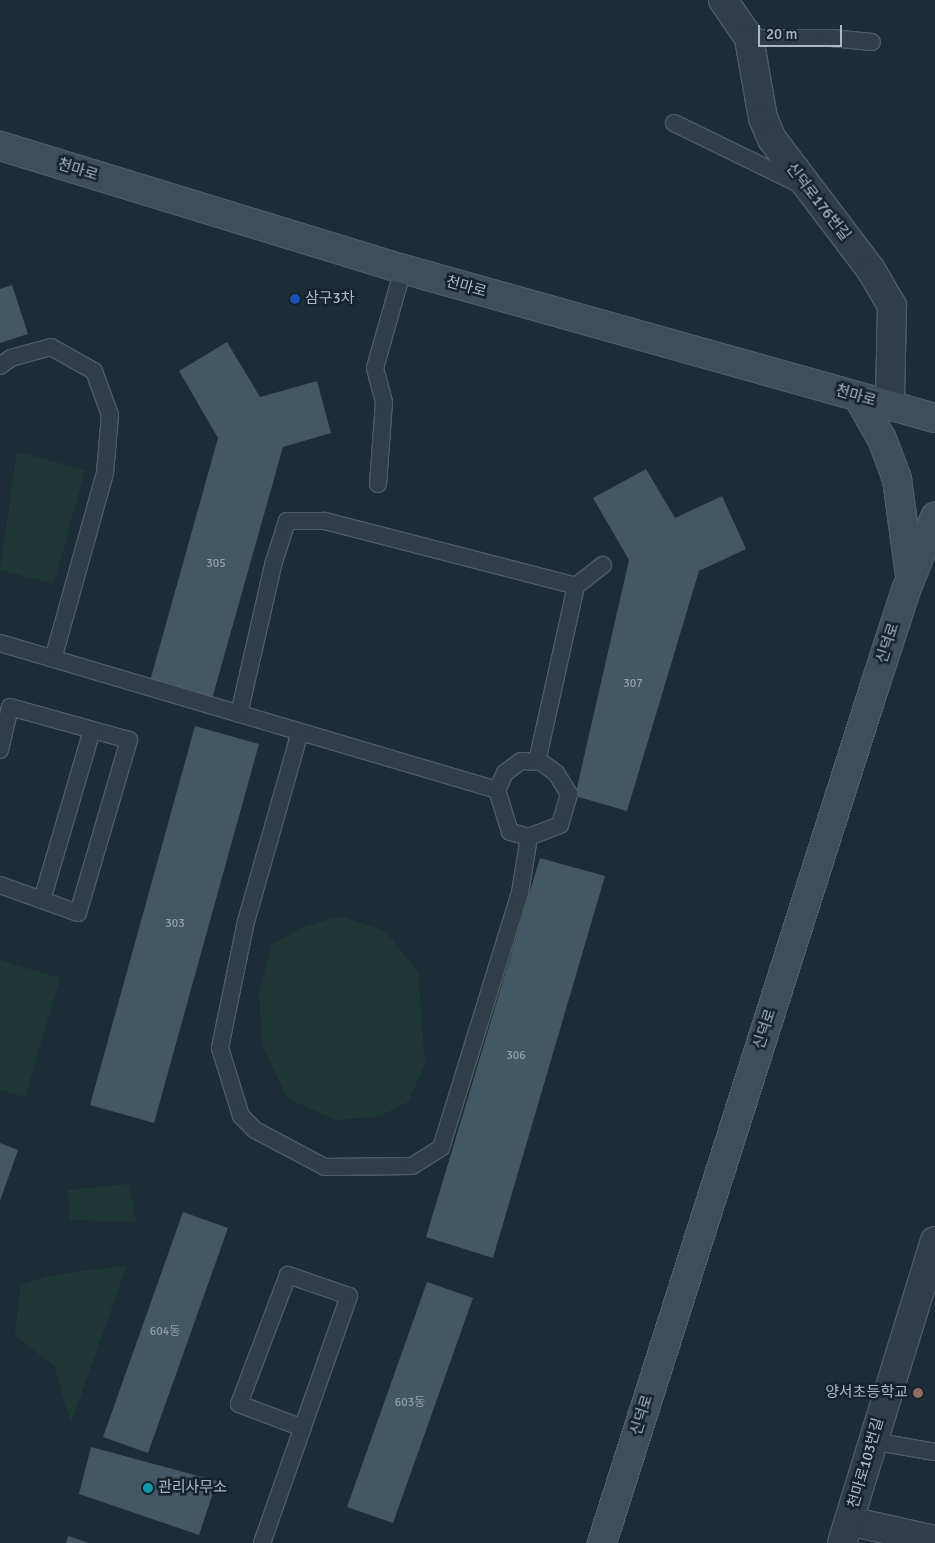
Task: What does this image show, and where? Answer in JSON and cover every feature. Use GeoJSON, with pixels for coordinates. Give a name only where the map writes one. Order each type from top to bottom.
{"type":"FeatureCollection","features":[{"type":"Feature","properties":{"kind":"street","name":"신덕로176번길"},"geometry":{"type":"LineString","coordinates":[[723,0],[749,38],[763,118],[772,139],[806,187],[871,270],[892,306],[899,408]]}},
{"type":"Feature","properties":{"kind":"street","name":"천마로"},"geometry":{"type":"LineString","coordinates":[[0,146],[403,269],[935,418]]}},
{"type":"Feature","properties":{"kind":"street"},"geometry":{"type":"LineString","coordinates":[[858,396],[882,439],[897,479],[910,578]]}},
{"type":"Feature","properties":{"kind":"street"},"geometry":{"type":"LineString","coordinates":[[899,408],[935,396]]}},
{"type":"Feature","properties":{"kind":"street","name":"신덕로"},"geometry":{"type":"LineString","coordinates":[[602,1543],[910,578],[935,518]]}},
{"type":"Feature","properties":{"kind":"street"},"geometry":{"type":"LineString","coordinates":[[910,578],[935,549]]}},
{"type":"Feature","properties":{"kind":"street","name":"천마로103번길"},"geometry":{"type":"LineString","coordinates":[[845,1532],[935,1241]]}},
{"type":"Feature","properties":{"kind":"street"},"geometry":{"type":"LineString","coordinates":[[845,1532],[935,1540]]}},
{"type":"Feature","properties":{"kind":"lane"},"geometry":{"type":"LineString","coordinates":[[749,38],[831,38],[872,42]]}},
{"type":"Feature","properties":{"kind":"lane"},"geometry":{"type":"LineString","coordinates":[[674,123],[806,187]]}},
{"type":"Feature","properties":{"kind":"lane"},"geometry":{"type":"LineString","coordinates":[[378,484],[384,402],[375,368],[403,269]]}},
{"type":"Feature","properties":{"kind":"lane"},"geometry":{"type":"LineString","coordinates":[[0,366],[11,358],[51,347],[94,371],[110,416],[105,473],[53,659]]}},
{"type":"Feature","properties":{"kind":"lane"},"geometry":{"type":"LineString","coordinates":[[238,714],[273,565],[287,521],[325,521],[576,586]]}},
{"type":"Feature","properties":{"kind":"lane"},"geometry":{"type":"LineString","coordinates":[[537,762],[576,586],[603,566]]}},
{"type":"Feature","properties":{"kind":"lane"},"geometry":{"type":"LineString","coordinates":[[0,643],[497,790]]}},
{"type":"Feature","properties":{"kind":"lane"},"geometry":{"type":"LineString","coordinates":[[0,750],[10,707],[129,740],[78,913],[0,884]]}},
{"type":"Feature","properties":{"kind":"lane"},"geometry":{"type":"LineString","coordinates":[[42,900],[92,730]]}},
{"type":"Feature","properties":{"kind":"lane"},"geometry":{"type":"LineString","coordinates":[[300,732],[246,921],[220,1048],[241,1116],[255,1130],[325,1167],[412,1166],[441,1148],[520,893],[529,837]]}},
{"type":"Feature","properties":{"kind":"lane"},"geometry":{"type":"LineString","coordinates":[[521,760],[537,762],[556,773],[568,794],[560,824],[529,837],[510,832],[497,790],[505,773],[521,760]]}},
{"type":"Feature","properties":{"kind":"lane"},"geometry":{"type":"LineString","coordinates":[[262,1543],[349,1296],[288,1275],[239,1404],[302,1428]]}},
{"type":"Feature","properties":{"kind":"lane"},"geometry":{"type":"LineString","coordinates":[[872,1441],[934,1448]]}},
{"type":"Feature","properties":{"kind":"green space"},"geometry":{"type":"Polygon","coordinates":[[[17,452],[85,470],[54,584],[0,570],[17,452]]]}},
{"type":"Feature","properties":{"kind":"green space"},"geometry":{"type":"Polygon","coordinates":[[[339,916],[385,931],[418,972],[425,1064],[408,1102],[380,1116],[335,1120],[287,1098],[262,1044],[259,993],[272,945],[301,928],[339,916]]]}},
{"type":"Feature","properties":{"kind":"green space"},"geometry":{"type":"Polygon","coordinates":[[[0,960],[60,978],[25,1097],[0,1090],[0,960]]]}},
{"type":"Feature","properties":{"kind":"green space"},"geometry":{"type":"Polygon","coordinates":[[[129,1184],[136,1222],[70,1220],[68,1190],[129,1184]]]}},
{"type":"Feature","properties":{"kind":"green space"},"geometry":{"type":"Polygon","coordinates":[[[127,1265],[71,1423],[54,1366],[15,1335],[21,1285],[49,1276],[127,1265]]]}},
{"type":"Feature","properties":{"kind":"building"},"geometry":{"type":"Polygon","coordinates":[[[12,285],[28,334],[0,343],[0,289],[12,285]]]}},
{"type":"Feature","properties":{"kind":"building"},"geometry":{"type":"Polygon","coordinates":[[[227,342],[260,397],[317,381],[331,433],[283,447],[212,699],[150,681],[218,438],[179,371],[227,342]]]}},
{"type":"Feature","properties":{"kind":"building"},"geometry":{"type":"Polygon","coordinates":[[[646,469],[675,518],[722,496],[746,549],[699,571],[627,811],[575,796],[629,560],[593,498],[646,469]]]}},
{"type":"Feature","properties":{"kind":"building"},"geometry":{"type":"Polygon","coordinates":[[[195,726],[259,744],[154,1123],[90,1105],[195,726]]]}},
{"type":"Feature","properties":{"kind":"building"},"geometry":{"type":"Polygon","coordinates":[[[540,858],[605,876],[493,1258],[426,1237],[540,858]]]}},
{"type":"Feature","properties":{"kind":"building"},"geometry":{"type":"Polygon","coordinates":[[[0,1143],[18,1150],[0,1201],[0,1143]]]}},
{"type":"Feature","properties":{"kind":"building"},"geometry":{"type":"Polygon","coordinates":[[[183,1212],[228,1228],[148,1453],[103,1437],[183,1212]]]}},
{"type":"Feature","properties":{"kind":"building"},"geometry":{"type":"Polygon","coordinates":[[[427,1282],[473,1298],[393,1523],[347,1507],[427,1282]]]}},
{"type":"Feature","properties":{"kind":"building","name":"관리사무소"},"geometry":{"type":"Polygon","coordinates":[[[91,1447],[217,1481],[199,1535],[79,1494],[91,1447]]]}},
{"type":"Feature","properties":{"kind":"building"},"geometry":{"type":"Polygon","coordinates":[[[68,1536],[89,1543],[66,1543],[68,1536]]]}},
{"type":"Feature","properties":{"kind":"place","name":"삼구3차"},"geometry":{"type":"Point","coordinates":[295,299]}},
{"type":"Feature","properties":{"kind":"place","name":"양서초등학교"},"geometry":{"type":"Point","coordinates":[918,1393]}},
{"type":"Feature","properties":{"kind":"place","name":"관리사무소"},"geometry":{"type":"Point","coordinates":[148,1488]}}]}
